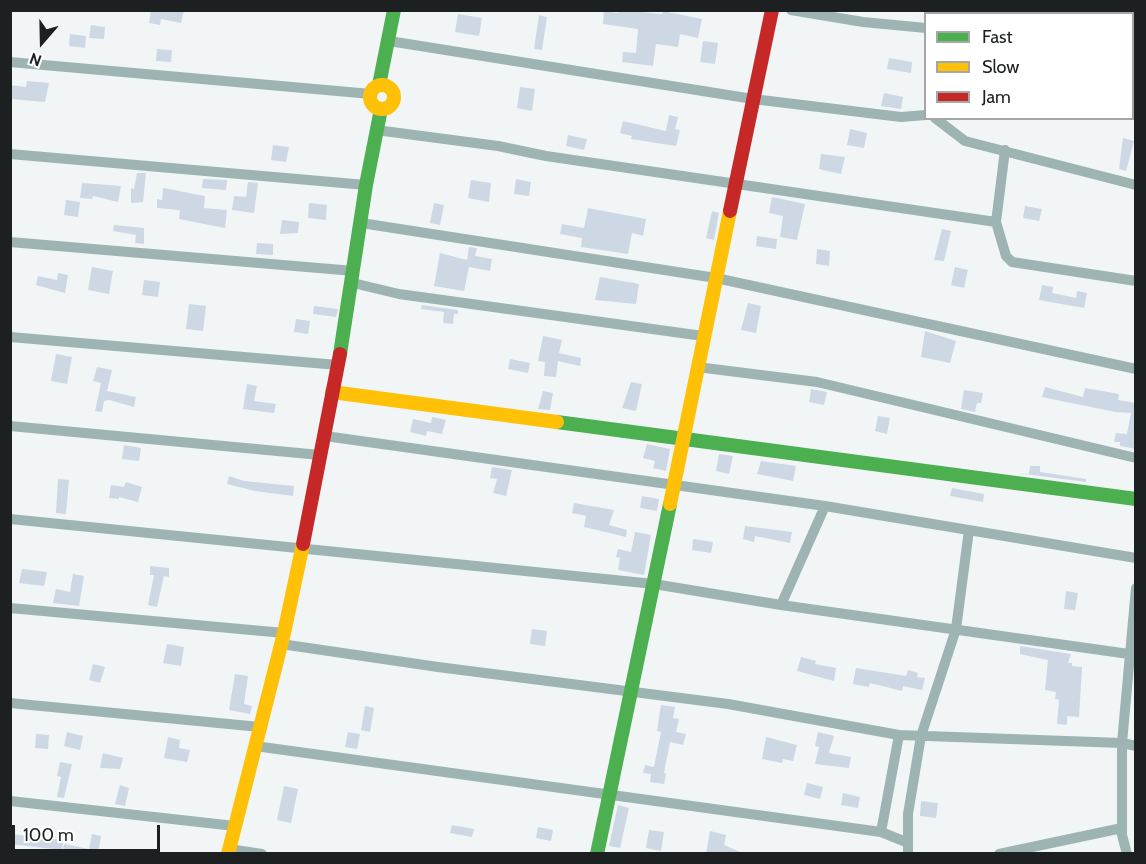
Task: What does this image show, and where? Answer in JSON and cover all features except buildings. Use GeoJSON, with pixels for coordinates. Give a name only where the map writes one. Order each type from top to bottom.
{"type":"FeatureCollection","features":[{"type":"Feature","properties":{"kind":"street"},"geometry":{"type":"LineString","coordinates":[[10,62],[375,90],[387,86],[394,96],[389,107],[381,109],[371,102],[375,90],[389,41],[394,10]]}},
{"type":"Feature","properties":{"kind":"street"},"geometry":{"type":"LineString","coordinates":[[597,854],[772,10]]}},
{"type":"Feature","properties":{"kind":"street"},"geometry":{"type":"LineString","coordinates":[[791,10],[863,22],[924,28]]}},
{"type":"Feature","properties":{"kind":"street"},"geometry":{"type":"LineString","coordinates":[[389,41],[753,99],[901,117],[924,115]]}},
{"type":"Feature","properties":{"kind":"street"},"geometry":{"type":"LineString","coordinates":[[262,854],[228,851],[282,638],[302,548],[338,365],[366,185],[381,109]]}},
{"type":"Feature","properties":{"kind":"street"},"geometry":{"type":"LineString","coordinates":[[938,120],[965,141],[1136,184]]}},
{"type":"Feature","properties":{"kind":"street"},"geometry":{"type":"LineString","coordinates":[[376,130],[498,146],[546,156],[996,222]]}},
{"type":"Feature","properties":{"kind":"street"},"geometry":{"type":"LineString","coordinates":[[1005,150],[996,222],[1006,256],[1012,262],[1136,281]]}},
{"type":"Feature","properties":{"kind":"street"},"geometry":{"type":"LineString","coordinates":[[10,154],[366,185]]}},
{"type":"Feature","properties":{"kind":"street"},"geometry":{"type":"LineString","coordinates":[[361,223],[716,278],[1136,369]]}},
{"type":"Feature","properties":{"kind":"street"},"geometry":{"type":"LineString","coordinates":[[10,243],[353,277],[399,294],[703,336]]}},
{"type":"Feature","properties":{"kind":"street"},"geometry":{"type":"LineString","coordinates":[[10,337],[338,365]]}},
{"type":"Feature","properties":{"kind":"street"},"geometry":{"type":"LineString","coordinates":[[697,367],[817,382],[1136,458]]}},
{"type":"Feature","properties":{"kind":"street"},"geometry":{"type":"LineString","coordinates":[[332,392],[1136,499]]}},
{"type":"Feature","properties":{"kind":"street"},"geometry":{"type":"LineString","coordinates":[[10,426],[321,455]]}},
{"type":"Feature","properties":{"kind":"street"},"geometry":{"type":"LineString","coordinates":[[325,436],[825,506],[1136,558]]}},
{"type":"Feature","properties":{"kind":"street"},"geometry":{"type":"LineString","coordinates":[[781,605],[825,506]]}},
{"type":"Feature","properties":{"kind":"street"},"geometry":{"type":"LineString","coordinates":[[10,519],[654,584],[781,605],[1132,654]]}},
{"type":"Feature","properties":{"kind":"street"},"geometry":{"type":"LineString","coordinates":[[255,746],[881,832],[907,848],[921,736],[956,629],[969,530]]}},
{"type":"Feature","properties":{"kind":"street"},"geometry":{"type":"LineString","coordinates":[[1127,854],[1122,828],[1122,743],[1132,654],[1136,588]]}},
{"type":"Feature","properties":{"kind":"street"},"geometry":{"type":"LineString","coordinates":[[10,608],[282,638],[438,667],[728,704],[899,735],[1122,743],[1136,746]]}},
{"type":"Feature","properties":{"kind":"street"},"geometry":{"type":"LineString","coordinates":[[10,703],[260,727]]}},
{"type":"Feature","properties":{"kind":"street"},"geometry":{"type":"LineString","coordinates":[[881,832],[899,735]]}},
{"type":"Feature","properties":{"kind":"street"},"geometry":{"type":"LineString","coordinates":[[10,801],[235,826]]}},
{"type":"Feature","properties":{"kind":"street"},"geometry":{"type":"LineString","coordinates":[[999,854],[1122,828]]}},
{"type":"Feature","properties":{"kind":"traffic: fast"},"geometry":{"type":"LineString","coordinates":[[379,85],[394,10]]}},
{"type":"Feature","properties":{"kind":"traffic: fast"},"geometry":{"type":"LineString","coordinates":[[340,354],[366,185],[381,109]]}},
{"type":"Feature","properties":{"kind":"traffic: fast"},"geometry":{"type":"LineString","coordinates":[[557,422],[1136,499]]}},
{"type":"Feature","properties":{"kind":"traffic: fast"},"geometry":{"type":"LineString","coordinates":[[597,854],[670,504]]}},
{"type":"Feature","properties":{"kind":"traffic: slow"},"geometry":{"type":"LineString","coordinates":[[382,85],[387,86],[393,92],[394,97],[393,102],[387,108],[382,109],[377,108],[371,102],[370,97],[371,92],[377,86],[382,85]]}},
{"type":"Feature","properties":{"kind":"traffic: slow"},"geometry":{"type":"LineString","coordinates":[[670,504],[730,211]]}},
{"type":"Feature","properties":{"kind":"traffic: slow"},"geometry":{"type":"LineString","coordinates":[[332,392],[557,422]]}},
{"type":"Feature","properties":{"kind":"traffic: slow"},"geometry":{"type":"LineString","coordinates":[[228,854],[284,633],[303,544]]}},
{"type":"Feature","properties":{"kind":"traffic: jam"},"geometry":{"type":"LineString","coordinates":[[730,211],[772,10]]}},
{"type":"Feature","properties":{"kind":"traffic: jam"},"geometry":{"type":"LineString","coordinates":[[303,544],[340,354]]}}]}
